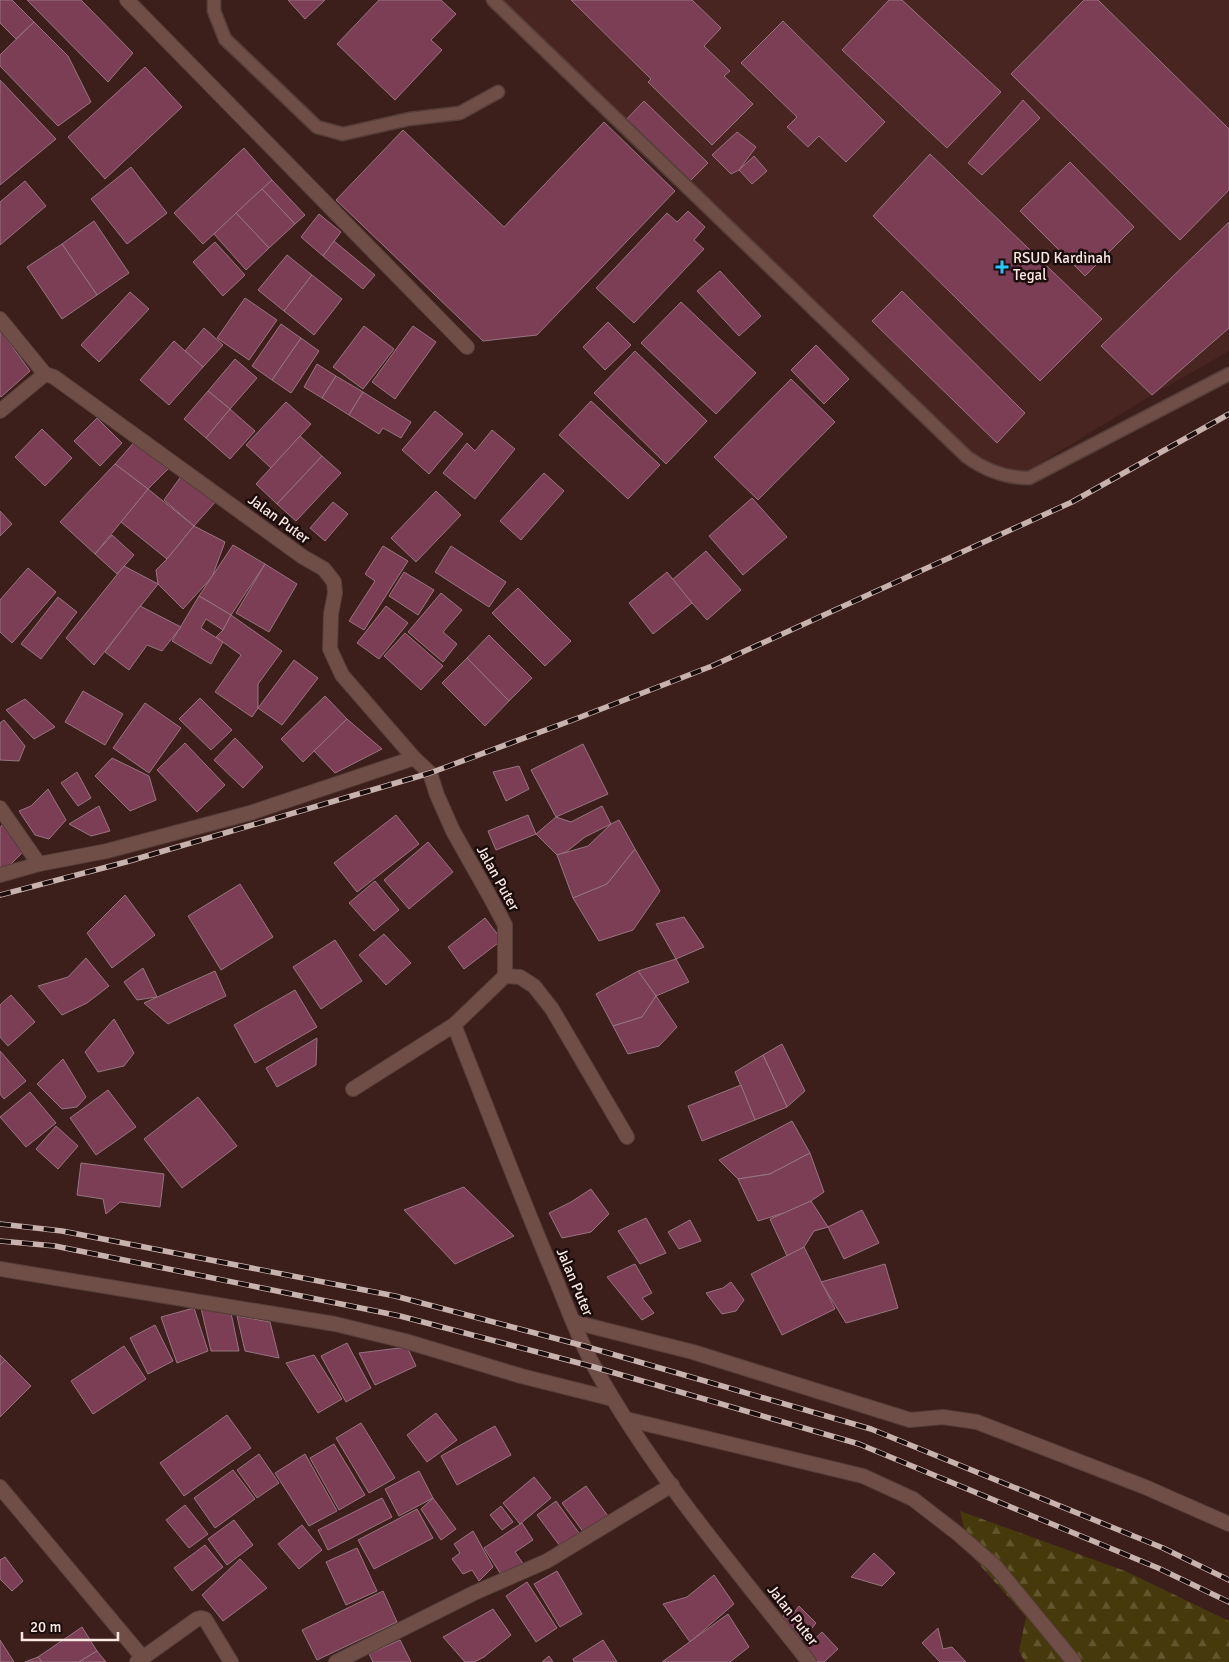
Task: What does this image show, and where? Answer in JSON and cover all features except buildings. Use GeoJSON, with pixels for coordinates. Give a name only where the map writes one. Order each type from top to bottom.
{"type":"FeatureCollection","features":[{"type":"Feature","properties":{"kind":"street"},"geometry":{"type":"LineString","coordinates":[[128,0],[467,347]]}},
{"type":"Feature","properties":{"kind":"street","name":"Jalan Puter"},"geometry":{"type":"LineString","coordinates":[[0,319],[45,374],[54,377],[303,557],[324,569],[334,582],[335,593],[331,614],[330,649],[342,675],[414,758],[430,773],[437,795],[453,831],[504,925],[505,976]]}},
{"type":"Feature","properties":{"kind":"street"},"geometry":{"type":"LineString","coordinates":[[0,412],[45,374]]}},
{"type":"Feature","properties":{"kind":"street"},"geometry":{"type":"LineString","coordinates":[[0,875],[39,864],[107,851],[250,813],[414,758]]}},
{"type":"Feature","properties":{"kind":"street"},"geometry":{"type":"LineString","coordinates":[[0,808],[39,864]]}},
{"type":"Feature","properties":{"kind":"street"},"geometry":{"type":"LineString","coordinates":[[353,1089],[454,1025],[505,976],[520,977],[534,986],[552,1009],[626,1138]]}},
{"type":"Feature","properties":{"kind":"street","name":"Jalan Puter"},"geometry":{"type":"LineString","coordinates":[[454,1025],[537,1234],[594,1367],[626,1420],[672,1485],[809,1662]]}},
{"type":"Feature","properties":{"kind":"street"},"geometry":{"type":"LineString","coordinates":[[0,1269],[335,1324],[405,1341],[521,1376],[613,1400]]}},
{"type":"Feature","properties":{"kind":"street"},"geometry":{"type":"LineString","coordinates":[[574,1322],[693,1352],[910,1420],[942,1417],[977,1422],[1145,1487],[1229,1524]]}},
{"type":"Feature","properties":{"kind":"street"},"geometry":{"type":"LineString","coordinates":[[626,1420],[863,1476],[913,1499],[957,1533],[996,1567],[1074,1662]]}},
{"type":"Feature","properties":{"kind":"street"},"geometry":{"type":"LineString","coordinates":[[336,1662],[474,1593],[546,1561],[672,1485]]}},
{"type":"Feature","properties":{"kind":"street"},"geometry":{"type":"LineString","coordinates":[[0,1487],[140,1660],[201,1618],[205,1619],[231,1662]]}},
{"type":"Feature","properties":{"kind":"lane"},"geometry":{"type":"LineString","coordinates":[[214,0],[214,11],[224,39],[317,127],[343,134],[409,119],[460,114],[498,92]]}},
{"type":"Feature","properties":{"kind":"lane"},"geometry":{"type":"LineString","coordinates":[[493,0],[978,465],[995,472],[1020,478],[1029,478],[1229,374]]}},
{"type":"Feature","properties":{"kind":"shaded area","name":"RSUD Kardinah Tegal"},"geometry":{"type":"Polygon","coordinates":[[[500,0],[1229,0],[1229,351],[1152,395],[1019,476],[966,455],[500,0]]]}},
{"type":"Feature","properties":{"kind":"green space"},"geometry":{"type":"Polygon","coordinates":[[[960,1511],[1125,1571],[1229,1621],[1229,1662],[1025,1662],[1019,1651],[1026,1617],[970,1554],[960,1511]]]}},
{"type":"Feature","properties":{"kind":"railway"},"geometry":{"type":"LineString","coordinates":[[0,895],[126,862],[430,773],[712,666],[1072,502],[1229,414]]}},
{"type":"Feature","properties":{"kind":"railway"},"geometry":{"type":"LineString","coordinates":[[0,1224],[62,1231],[395,1296],[584,1346],[871,1429],[1163,1548],[1229,1580]]}},
{"type":"Feature","properties":{"kind":"railway"},"geometry":{"type":"LineString","coordinates":[[0,1241],[55,1246],[400,1316],[594,1367],[859,1444],[1158,1568],[1229,1602]]}},
{"type":"Feature","properties":{"kind":"place","name":"RSUD Kardinah Tegal"},"geometry":{"type":"Point","coordinates":[1002,267]}}]}
